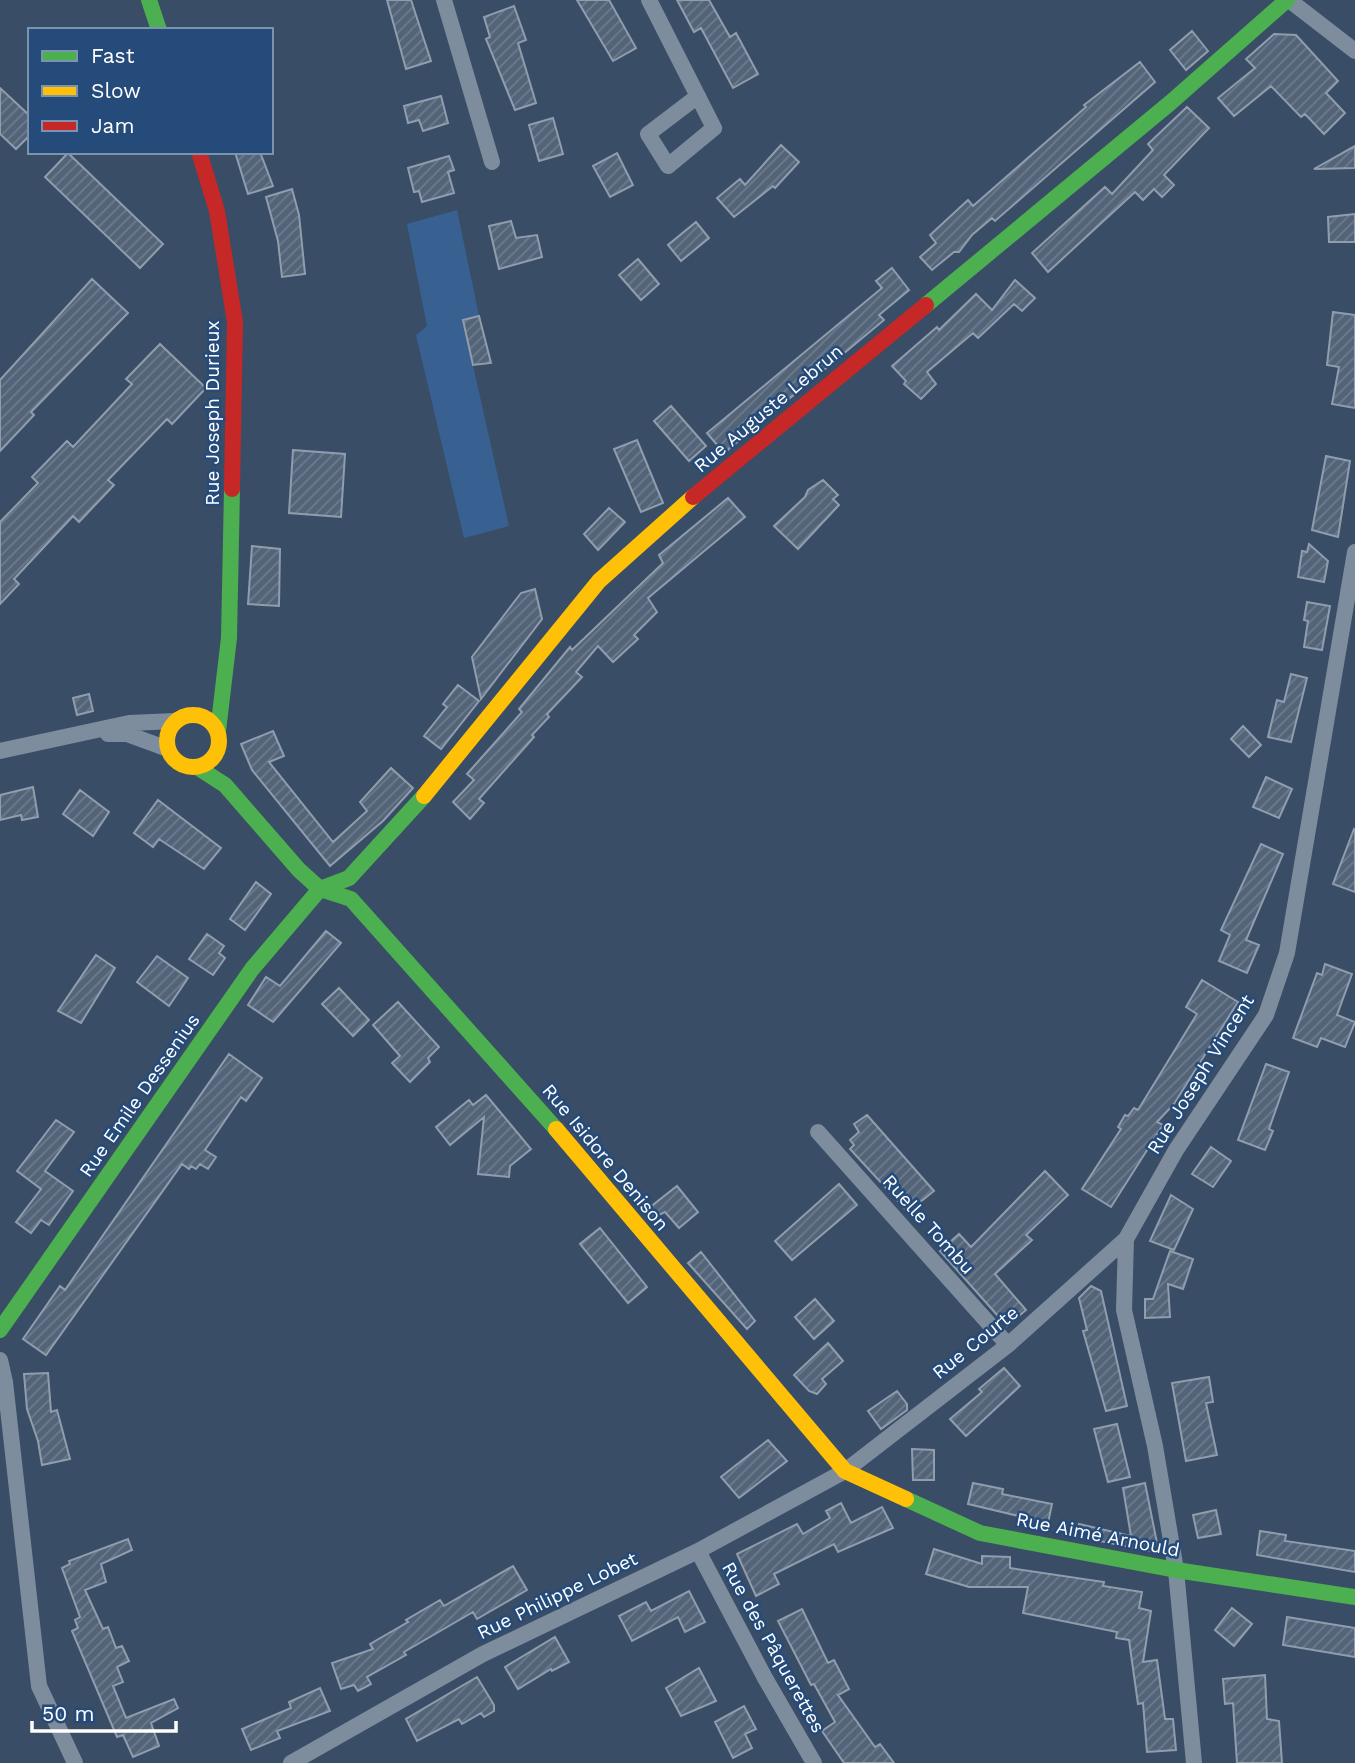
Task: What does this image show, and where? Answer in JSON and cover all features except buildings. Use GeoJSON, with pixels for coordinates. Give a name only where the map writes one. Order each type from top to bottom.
{"type":"FeatureCollection","features":[{"type":"Feature","properties":{"kind":"street"},"geometry":{"type":"LineString","coordinates":[[149,0],[158,28]]}},
{"type":"Feature","properties":{"kind":"street"},"geometry":{"type":"LineString","coordinates":[[444,0],[492,162]]}},
{"type":"Feature","properties":{"kind":"street"},"geometry":{"type":"LineString","coordinates":[[649,0],[698,96]]}},
{"type":"Feature","properties":{"kind":"street"},"geometry":{"type":"LineString","coordinates":[[1288,0],[1355,51]]}},
{"type":"Feature","properties":{"kind":"street","name":"Rue Auguste Lebrun"},"geometry":{"type":"LineString","coordinates":[[320,889],[349,878],[399,827],[490,719],[564,623],[634,547],[1170,103],[1288,0]]}},
{"type":"Feature","properties":{"kind":"street","name":"Rue Joseph Durieux"},"geometry":{"type":"LineString","coordinates":[[200,154],[217,211],[235,322],[226,678],[218,731]]}},
{"type":"Feature","properties":{"kind":"street","name":"Rue Joseph Vincent"},"geometry":{"type":"LineString","coordinates":[[1194,1763],[1176,1570],[1155,1446],[1124,1310],[1126,1239],[1176,1150],[1266,1015],[1287,953],[1355,552]]}},
{"type":"Feature","properties":{"kind":"street"},"geometry":{"type":"LineString","coordinates":[[0,751],[129,723],[176,721],[197,715],[226,678]]}},
{"type":"Feature","properties":{"kind":"street"},"geometry":{"type":"LineString","coordinates":[[197,715],[209,720],[218,731],[220,739],[216,755],[225,785]]}},
{"type":"Feature","properties":{"kind":"street"},"geometry":{"type":"LineString","coordinates":[[169,749],[169,731],[176,721]]}},
{"type":"Feature","properties":{"kind":"street"},"geometry":{"type":"LineString","coordinates":[[88,734],[127,734],[169,749],[180,763],[197,767],[225,785],[299,870],[320,889]]}},
{"type":"Feature","properties":{"kind":"street"},"geometry":{"type":"LineString","coordinates":[[197,767],[216,755]]}},
{"type":"Feature","properties":{"kind":"street","name":"Rue Emile Dessenius"},"geometry":{"type":"LineString","coordinates":[[0,1330],[252,969],[320,889]]}},
{"type":"Feature","properties":{"kind":"street","name":"Rue Isidore Denison"},"geometry":{"type":"LineString","coordinates":[[320,889],[351,899],[556,1129],[845,1471]]}},
{"type":"Feature","properties":{"kind":"street","name":"Ruelle Tombu"},"geometry":{"type":"LineString","coordinates":[[818,1132],[1008,1345]]}},
{"type":"Feature","properties":{"kind":"street","name":"Rue Courte"},"geometry":{"type":"LineString","coordinates":[[845,1471],[1008,1345],[1126,1239]]}},
{"type":"Feature","properties":{"kind":"street"},"geometry":{"type":"LineString","coordinates":[[0,1360],[5,1382],[39,1686],[75,1763]]}},
{"type":"Feature","properties":{"kind":"street","name":"Rue Philippe Lobet"},"geometry":{"type":"LineString","coordinates":[[291,1763],[482,1654],[698,1551],[845,1471]]}},
{"type":"Feature","properties":{"kind":"street","name":"Rue Aimé Arnould"},"geometry":{"type":"LineString","coordinates":[[845,1471],[980,1533],[1176,1570],[1355,1597]]}},
{"type":"Feature","properties":{"kind":"street","name":"Rue des Pâquerettes"},"geometry":{"type":"LineString","coordinates":[[698,1551],[765,1678],[814,1763]]}},
{"type":"Feature","properties":{"kind":"shaded area"},"geometry":{"type":"Polygon","coordinates":[[[457,210],[479,316],[463,321],[509,526],[464,538],[416,335],[427,326],[407,224],[457,210]]]}},
{"type":"Feature","properties":{"kind":"traffic: fast"},"geometry":{"type":"LineString","coordinates":[[149,0],[158,28]]}},
{"type":"Feature","properties":{"kind":"traffic: fast"},"geometry":{"type":"LineString","coordinates":[[926,305],[1170,103],[1287,0]]}},
{"type":"Feature","properties":{"kind":"traffic: fast"},"geometry":{"type":"LineString","coordinates":[[218,731],[229,638],[232,489]]}},
{"type":"Feature","properties":{"kind":"traffic: fast"},"geometry":{"type":"LineString","coordinates":[[197,767],[225,785],[299,870],[320,889],[351,899],[556,1129]]}},
{"type":"Feature","properties":{"kind":"traffic: fast"},"geometry":{"type":"LineString","coordinates":[[0,1330],[252,969],[320,889],[349,878],[424,796]]}},
{"type":"Feature","properties":{"kind":"traffic: fast"},"geometry":{"type":"LineString","coordinates":[[906,1499],[980,1533],[1176,1570],[1355,1597]]}},
{"type":"Feature","properties":{"kind":"traffic: slow"},"geometry":{"type":"LineString","coordinates":[[424,796],[599,581],[693,497]]}},
{"type":"Feature","properties":{"kind":"traffic: slow"},"geometry":{"type":"LineString","coordinates":[[193,715],[203,717],[211,723],[217,731],[219,741],[217,751],[211,759],[203,765],[193,767],[183,765],[175,759],[169,751],[167,741],[169,731],[175,723],[183,717],[193,715]]}},
{"type":"Feature","properties":{"kind":"traffic: slow"},"geometry":{"type":"LineString","coordinates":[[556,1129],[845,1471],[906,1499]]}},
{"type":"Feature","properties":{"kind":"traffic: jam"},"geometry":{"type":"LineString","coordinates":[[200,154],[217,211],[235,322],[232,489]]}},
{"type":"Feature","properties":{"kind":"traffic: jam"},"geometry":{"type":"LineString","coordinates":[[693,497],[926,305]]}}]}
